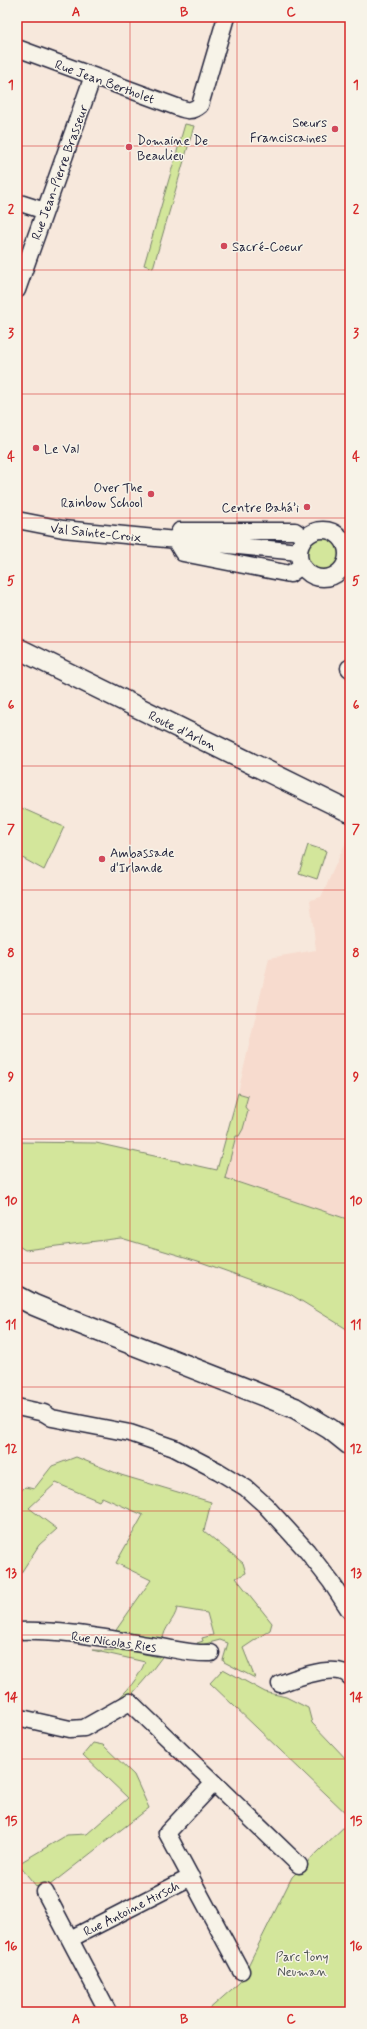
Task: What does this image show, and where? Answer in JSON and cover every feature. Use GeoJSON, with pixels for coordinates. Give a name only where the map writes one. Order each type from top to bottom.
{"type":"FeatureCollection","features":[{"type":"Feature","properties":{"kind":"main road","name":"Route d'Arlon"},"geometry":{"type":"LineString","coordinates":[[17,648],[350,812]]}},
{"type":"Feature","properties":{"kind":"main road"},"geometry":{"type":"LineString","coordinates":[[22,1300],[295,1408],[330,1429],[350,1445]]}},
{"type":"Feature","properties":{"kind":"street","name":"Rue Jean Bertholet"},"geometry":{"type":"LineString","coordinates":[[17,48],[188,111],[194,110],[200,105],[226,17]]}},
{"type":"Feature","properties":{"kind":"street","name":"Rue Jean-Pierre Brasseur"},"geometry":{"type":"LineString","coordinates":[[17,290],[93,76]]}},
{"type":"Feature","properties":{"kind":"street"},"geometry":{"type":"LineString","coordinates":[[17,202],[45,211]]}},
{"type":"Feature","properties":{"kind":"street","name":"Val Sainte-Croix"},"geometry":{"type":"LineString","coordinates":[[17,520],[57,528],[175,540]]}},
{"type":"Feature","properties":{"kind":"street"},"geometry":{"type":"LineString","coordinates":[[302,552],[290,574],[183,553],[175,540],[180,531],[295,530],[302,552],[307,573],[316,578],[330,577],[346,573],[348,556],[347,540],[330,531],[321,530],[312,532],[302,552]]}},
{"type":"Feature","properties":{"kind":"street"},"geometry":{"type":"LineString","coordinates":[[17,1407],[44,1413],[52,1418],[130,1433],[174,1448],[218,1471],[246,1488],[265,1505],[306,1551],[331,1582],[350,1611]]}},
{"type":"Feature","properties":{"kind":"street","name":"Rue Nicolas Ries"},"geometry":{"type":"LineString","coordinates":[[17,1631],[67,1634],[155,1646],[192,1654],[211,1653]]}},
{"type":"Feature","properties":{"kind":"street"},"geometry":{"type":"LineString","coordinates":[[280,1684],[305,1675],[330,1671],[342,1672],[350,1677]]}},
{"type":"Feature","properties":{"kind":"street"},"geometry":{"type":"LineString","coordinates":[[17,1717],[70,1729],[84,1728],[130,1702],[299,1865]]}},
{"type":"Feature","properties":{"kind":"street","name":"Rue Antoine Hirsch"},"geometry":{"type":"LineString","coordinates":[[214,1783],[167,1833],[240,1971]]}},
{"type":"Feature","properties":{"kind":"street","name":"Rue Antoine Hirsch"},"geometry":{"type":"LineString","coordinates":[[70,1939],[191,1877]]}},
{"type":"Feature","properties":{"kind":"street","name":"Rue Antoine Hirsch"},"geometry":{"type":"LineString","coordinates":[[45,1892],[108,2012]]}},
{"type":"Feature","properties":{"kind":"shaded area"},"geometry":{"type":"Polygon","coordinates":[[[350,833],[350,1220],[225,1178],[236,1136],[243,1128],[248,1111],[245,1107],[248,1096],[238,1093],[269,958],[316,950],[310,900],[321,897],[350,833]]]}},
{"type":"Feature","properties":{"kind":"green space"},"geometry":{"type":"Polygon","coordinates":[[[185,124],[194,126],[153,268],[144,265],[185,124]]]}},
{"type":"Feature","properties":{"kind":"green space"},"geometry":{"type":"Polygon","coordinates":[[[326,536],[335,541],[339,547],[339,561],[335,567],[326,572],[318,572],[309,567],[305,561],[304,550],[309,541],[315,537],[326,536]]]}},
{"type":"Feature","properties":{"kind":"green space"},"geometry":{"type":"Polygon","coordinates":[[[17,806],[64,827],[44,870],[17,855],[17,806]]]}},
{"type":"Feature","properties":{"kind":"green space"},"geometry":{"type":"Polygon","coordinates":[[[308,845],[326,851],[317,879],[299,873],[308,845]]]}},
{"type":"Feature","properties":{"kind":"green space"},"geometry":{"type":"Polygon","coordinates":[[[238,1093],[248,1096],[245,1107],[248,1111],[243,1129],[239,1136],[236,1136],[225,1178],[350,1220],[350,1331],[290,1294],[198,1261],[121,1238],[25,1250],[17,1245],[17,1142],[96,1143],[217,1170],[238,1093]]]}},
{"type":"Feature","properties":{"kind":"green space"},"geometry":{"type":"Polygon","coordinates":[[[76,1457],[121,1475],[211,1502],[204,1531],[243,1563],[246,1573],[236,1578],[272,1623],[270,1630],[243,1648],[255,1678],[224,1662],[223,1660],[228,1643],[220,1640],[198,1646],[197,1643],[203,1641],[202,1638],[213,1635],[207,1613],[177,1608],[165,1632],[163,1640],[114,1633],[151,1580],[116,1563],[143,1515],[102,1497],[99,1501],[56,1483],[29,1508],[57,1529],[39,1545],[17,1579],[17,1495],[25,1487],[34,1489],[52,1466],[76,1457]]]}},
{"type":"Feature","properties":{"kind":"green space"},"geometry":{"type":"Polygon","coordinates":[[[92,1650],[130,1651],[159,1657],[162,1652],[165,1653],[120,1708],[114,1703],[132,1684],[145,1662],[92,1650]]]}},
{"type":"Feature","properties":{"kind":"green space"},"geometry":{"type":"Polygon","coordinates":[[[223,1669],[265,1692],[286,1697],[308,1708],[312,1723],[350,1763],[350,1817],[210,1683],[223,1669]]]}},
{"type":"Feature","properties":{"kind":"green space"},"geometry":{"type":"Polygon","coordinates":[[[93,1743],[103,1745],[134,1775],[149,1808],[41,1892],[18,1864],[67,1835],[87,1834],[128,1798],[83,1755],[93,1743]]]}},
{"type":"Feature","properties":{"kind":"green space","name":"Parc Tony Neuman"},"geometry":{"type":"Polygon","coordinates":[[[350,1821],[350,2012],[206,2012],[240,1982],[292,1877],[350,1821]]]}},
{"type":"Feature","properties":{"kind":"place","name":"Sœurs Franciscaines"},"geometry":{"type":"Point","coordinates":[335,129]}},
{"type":"Feature","properties":{"kind":"place","name":"Domaine De Beaulieu"},"geometry":{"type":"Point","coordinates":[129,147]}},
{"type":"Feature","properties":{"kind":"place","name":"Sacré-Coeur"},"geometry":{"type":"Point","coordinates":[224,246]}},
{"type":"Feature","properties":{"kind":"place","name":"Le Val"},"geometry":{"type":"Point","coordinates":[36,448]}},
{"type":"Feature","properties":{"kind":"place","name":"Over The Rainbow School"},"geometry":{"type":"Point","coordinates":[151,494]}},
{"type":"Feature","properties":{"kind":"place","name":"Centre Bahá’i"},"geometry":{"type":"Point","coordinates":[307,507]}},
{"type":"Feature","properties":{"kind":"place","name":"Ambassade d'Irlande"},"geometry":{"type":"Point","coordinates":[102,859]}}]}
